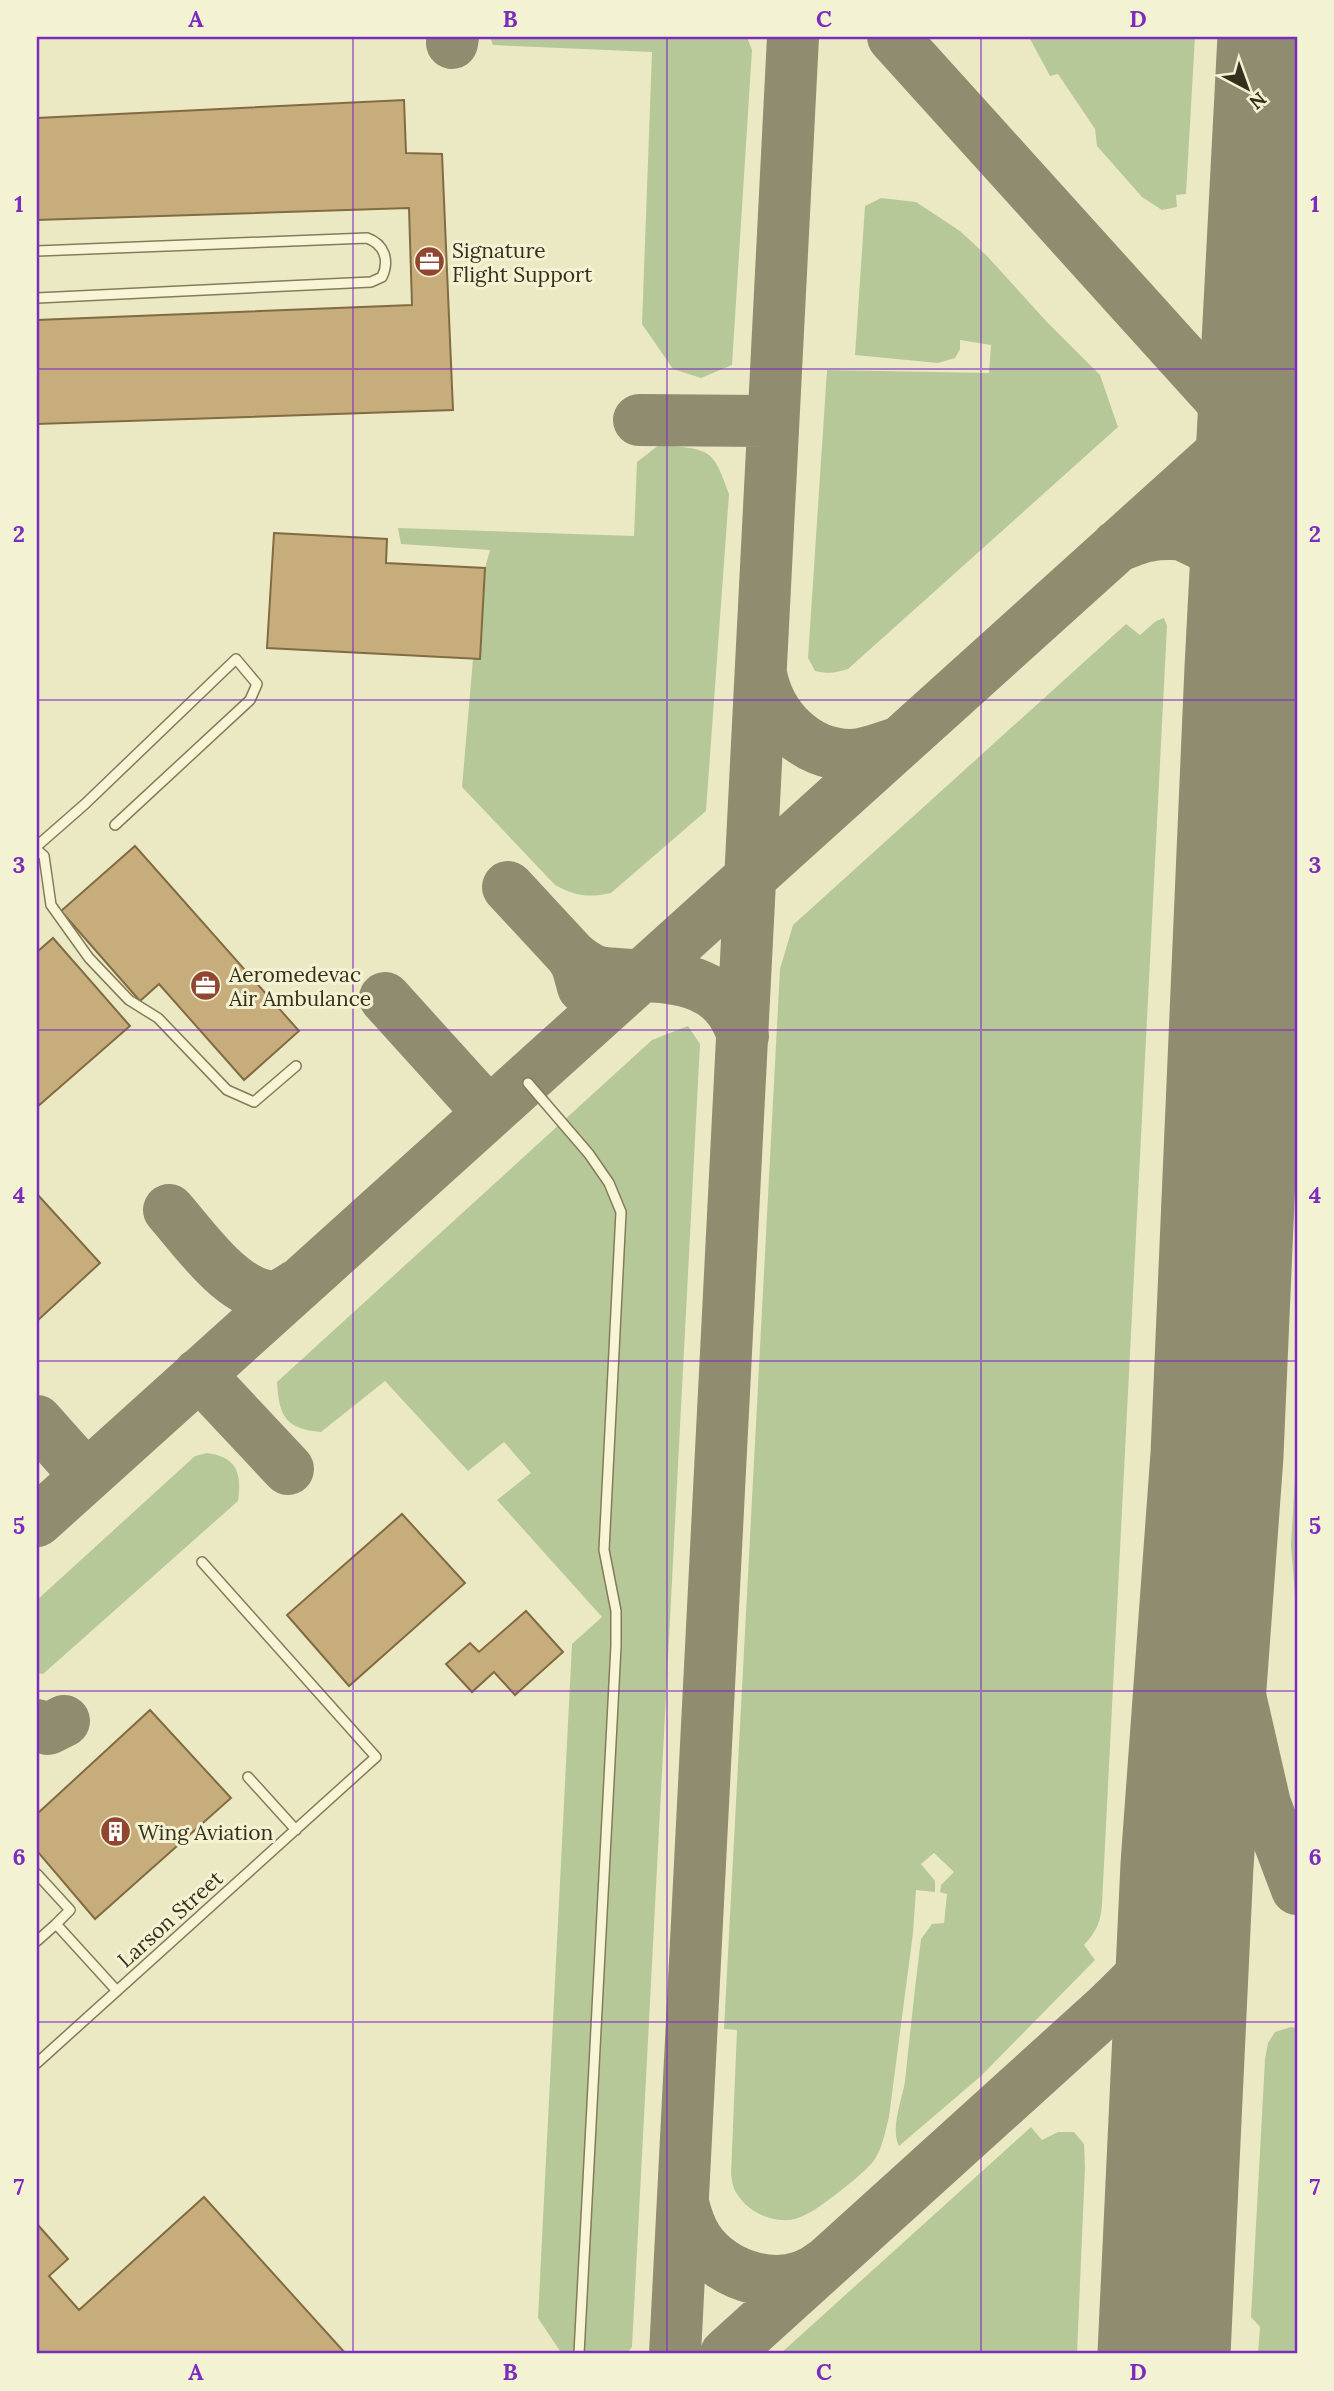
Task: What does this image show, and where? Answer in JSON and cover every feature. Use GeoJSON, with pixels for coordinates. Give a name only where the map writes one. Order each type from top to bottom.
{"type":"FeatureCollection","features":[{"type":"Feature","properties":{"kind":"lane"},"geometry":{"type":"LineString","coordinates":[[37,251],[367,238],[380,245],[386,260],[382,277],[371,282],[37,298]]}},
{"type":"Feature","properties":{"kind":"lane"},"geometry":{"type":"LineString","coordinates":[[115,825],[250,700],[257,684],[236,659],[37,848],[44,856],[51,905],[89,958],[129,1000],[158,1018],[227,1090],[254,1102],[296,1066]]}},
{"type":"Feature","properties":{"kind":"lane"},"geometry":{"type":"LineString","coordinates":[[528,1083],[603,1173],[621,1212],[604,1550],[616,1611],[616,1646],[579,2354]]}},
{"type":"Feature","properties":{"kind":"lane","name":"Larson Street"},"geometry":{"type":"LineString","coordinates":[[37,2063],[376,1757],[202,1562]]}},
{"type":"Feature","properties":{"kind":"lane"},"geometry":{"type":"LineString","coordinates":[[248,1777],[296,1830]]}},
{"type":"Feature","properties":{"kind":"lane"},"geometry":{"type":"LineString","coordinates":[[37,1874],[71,1910],[37,1941]]}},
{"type":"Feature","properties":{"kind":"lane"},"geometry":{"type":"LineString","coordinates":[[56,1923],[117,1991]]}},
{"type":"Feature","properties":{"kind":"green space"},"geometry":{"type":"Polygon","coordinates":[[[490,37],[747,37],[752,50],[732,365],[701,378],[673,369],[642,324],[652,52],[493,45],[490,37]]]}},
{"type":"Feature","properties":{"kind":"green space"},"geometry":{"type":"Polygon","coordinates":[[[1029,37],[1195,37],[1186,194],[1176,195],[1177,207],[1162,210],[1142,197],[1097,146],[1095,129],[1058,74],[1050,76],[1029,37]]]}},
{"type":"Feature","properties":{"kind":"green space"},"geometry":{"type":"Polygon","coordinates":[[[881,198],[916,202],[960,231],[987,256],[1100,375],[1118,427],[848,669],[824,673],[815,671],[808,658],[827,370],[989,373],[991,345],[960,340],[960,349],[955,358],[938,363],[855,355],[865,206],[881,198]]]}},
{"type":"Feature","properties":{"kind":"green space"},"geometry":{"type":"Polygon","coordinates":[[[660,444],[699,450],[713,458],[729,494],[706,811],[611,893],[582,895],[555,885],[462,787],[473,659],[480,659],[485,568],[490,550],[401,544],[398,528],[634,536],[637,462],[660,444]]]}},
{"type":"Feature","properties":{"kind":"green space"},"geometry":{"type":"Polygon","coordinates":[[[1164,618],[1167,626],[1102,1904],[1097,1926],[1084,1945],[1095,1960],[981,2076],[899,2146],[896,2123],[905,2081],[921,1939],[932,1924],[944,1923],[947,1894],[940,1892],[941,1885],[954,1872],[934,1853],[921,1864],[935,1881],[935,1892],[916,1890],[889,2117],[878,2153],[859,2176],[819,2207],[794,2219],[766,2217],[750,2208],[737,2194],[733,2185],[731,2174],[737,2030],[724,2029],[780,969],[793,925],[1126,624],[1140,635],[1156,621],[1164,618]]]}},
{"type":"Feature","properties":{"kind":"green space"},"geometry":{"type":"Polygon","coordinates":[[[688,1026],[700,1044],[632,2347],[626,2354],[562,2354],[538,2318],[572,1644],[602,1617],[497,1500],[531,1473],[504,1442],[468,1471],[385,1381],[321,1432],[300,1428],[292,1424],[283,1412],[277,1382],[652,1040],[688,1026]]]}},
{"type":"Feature","properties":{"kind":"green space"},"geometry":{"type":"Polygon","coordinates":[[[1297,1442],[1297,1621],[1291,1545],[1297,1442]]]}},
{"type":"Feature","properties":{"kind":"green space"},"geometry":{"type":"Polygon","coordinates":[[[207,1453],[225,1458],[235,1468],[239,1482],[238,1501],[43,1674],[37,1673],[37,1600],[195,1456],[207,1453]]]}},
{"type":"Feature","properties":{"kind":"green space"},"geometry":{"type":"Polygon","coordinates":[[[1297,2028],[1297,2354],[1258,2354],[1260,2327],[1251,2317],[1265,2059],[1268,2043],[1275,2032],[1297,2028]]]}},
{"type":"Feature","properties":{"kind":"green space"},"geometry":{"type":"Polygon","coordinates":[[[1031,2127],[1042,2140],[1058,2132],[1074,2132],[1084,2144],[1077,2354],[780,2354],[1031,2127]]]}},
{"type":"Feature","properties":{"kind":"building","name":"Signature Flight Support"},"geometry":{"type":"Polygon","coordinates":[[[404,100],[406,153],[442,154],[453,410],[37,424],[37,320],[412,305],[409,208],[37,220],[37,118],[404,100]]]}},
{"type":"Feature","properties":{"kind":"building"},"geometry":{"type":"Polygon","coordinates":[[[274,533],[387,539],[386,563],[485,568],[480,659],[267,648],[274,533]]]}},
{"type":"Feature","properties":{"kind":"building"},"geometry":{"type":"Polygon","coordinates":[[[135,846],[299,1031],[244,1080],[159,984],[140,1001],[61,911],[135,846]]]}},
{"type":"Feature","properties":{"kind":"building"},"geometry":{"type":"Polygon","coordinates":[[[53,938],[130,1026],[37,1107],[37,952],[53,938]]]}},
{"type":"Feature","properties":{"kind":"building"},"geometry":{"type":"Polygon","coordinates":[[[37,1194],[100,1263],[37,1321],[37,1194]]]}},
{"type":"Feature","properties":{"kind":"building"},"geometry":{"type":"Polygon","coordinates":[[[402,1514],[465,1583],[349,1686],[287,1615],[402,1514]]]}},
{"type":"Feature","properties":{"kind":"building"},"geometry":{"type":"Polygon","coordinates":[[[526,1611],[563,1652],[515,1695],[494,1672],[472,1692],[446,1664],[470,1643],[479,1652],[526,1611]]]}},
{"type":"Feature","properties":{"kind":"building","name":"Wing Aviation"},"geometry":{"type":"Polygon","coordinates":[[[150,1710],[231,1798],[95,1919],[37,1851],[37,1814],[150,1710]]]}},
{"type":"Feature","properties":{"kind":"building"},"geometry":{"type":"Polygon","coordinates":[[[204,2197],[346,2354],[37,2354],[37,2224],[68,2259],[49,2276],[79,2310],[204,2197]]]}},
{"type":"Feature","properties":{"kind":"taxiway"},"geometry":{"type":"LineString","coordinates":[[452,43],[453,37]]}},
{"type":"Feature","properties":{"kind":"taxiway"},"geometry":{"type":"LineString","coordinates":[[675,2354],[793,37]]}},
{"type":"Feature","properties":{"kind":"taxiway"},"geometry":{"type":"LineString","coordinates":[[893,37],[1297,484]]}},
{"type":"Feature","properties":{"kind":"taxiway"},"geometry":{"type":"LineString","coordinates":[[37,1521],[1233,442],[1254,412],[1269,355]]}},
{"type":"Feature","properties":{"kind":"taxiway"},"geometry":{"type":"LineString","coordinates":[[639,420],[773,421]]}},
{"type":"Feature","properties":{"kind":"taxiway"},"geometry":{"type":"LineString","coordinates":[[1117,546],[1148,536],[1182,534],[1297,555]]}},
{"type":"Feature","properties":{"kind":"taxiway"},"geometry":{"type":"LineString","coordinates":[[1187,537],[1226,560],[1238,574],[1250,605],[1251,668]]}},
{"type":"Feature","properties":{"kind":"taxiway"},"geometry":{"type":"LineString","coordinates":[[761,674],[765,690],[781,719],[792,731],[819,749],[852,755],[900,742]]}},
{"type":"Feature","properties":{"kind":"taxiway"},"geometry":{"type":"LineString","coordinates":[[508,887],[571,955],[577,965],[583,987]]}},
{"type":"Feature","properties":{"kind":"taxiway"},"geometry":{"type":"LineString","coordinates":[[571,955],[599,972],[667,978],[699,986],[725,1003],[743,1036]]}},
{"type":"Feature","properties":{"kind":"taxiway"},"geometry":{"type":"LineString","coordinates":[[385,998],[489,1113]]}},
{"type":"Feature","properties":{"kind":"taxiway"},"geometry":{"type":"LineString","coordinates":[[169,1210],[213,1261],[239,1284],[267,1296],[283,1294],[297,1285]]}},
{"type":"Feature","properties":{"kind":"taxiway"},"geometry":{"type":"LineString","coordinates":[[199,1374],[288,1469]]}},
{"type":"Feature","properties":{"kind":"taxiway"},"geometry":{"type":"LineString","coordinates":[[37,1421],[86,1476]]}},
{"type":"Feature","properties":{"kind":"taxiway"},"geometry":{"type":"LineString","coordinates":[[1217,1455],[1236,1678],[1265,1804],[1297,1889]]}},
{"type":"Feature","properties":{"kind":"taxiway"},"geometry":{"type":"LineString","coordinates":[[37,1725],[48,1729],[64,1721]]}},
{"type":"Feature","properties":{"kind":"taxiway"},"geometry":{"type":"LineString","coordinates":[[726,2354],[1134,1982],[1151,1962],[1167,1933],[1187,1865]]}},
{"type":"Feature","properties":{"kind":"taxiway"},"geometry":{"type":"LineString","coordinates":[[683,2203],[697,2239],[708,2253],[738,2273],[773,2281],[790,2280],[823,2265]]}},
{"type":"Feature","properties":{"kind":"runway"},"geometry":{"type":"LineString","coordinates":[[1164,2354],[1187,1865],[1217,1455],[1251,668],[1284,37]]}},
{"type":"Feature","properties":{"kind":"place","name":"Signature Flight Support"},"geometry":{"type":"Point","coordinates":[429,262]}},
{"type":"Feature","properties":{"kind":"place","name":"Aeromedevac Air Ambulance"},"geometry":{"type":"Point","coordinates":[206,986]}},
{"type":"Feature","properties":{"kind":"place","name":"Wing Aviation"},"geometry":{"type":"Point","coordinates":[115,1832]}}]}
